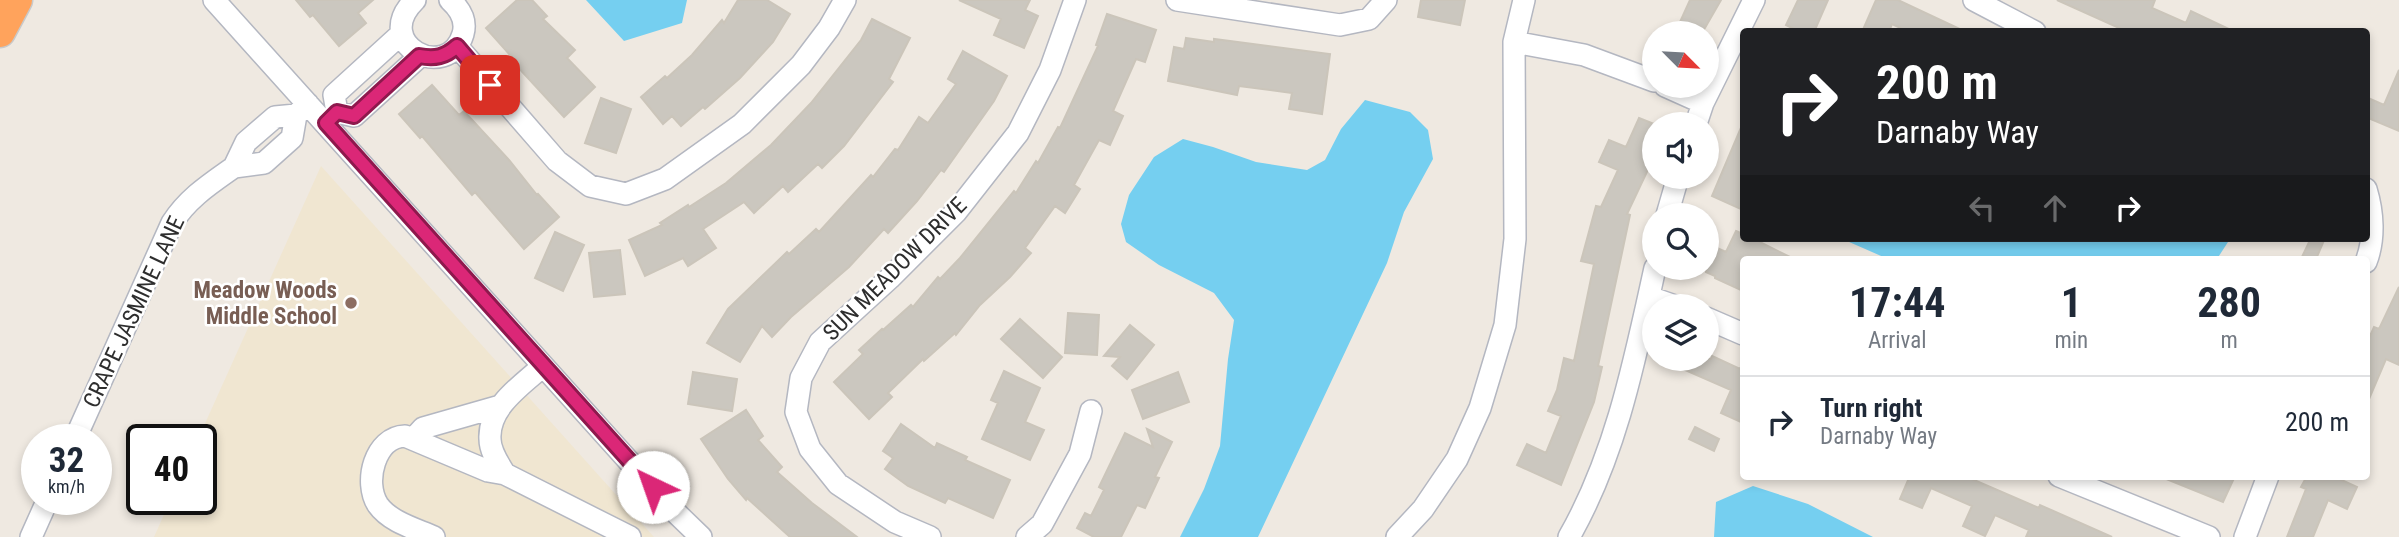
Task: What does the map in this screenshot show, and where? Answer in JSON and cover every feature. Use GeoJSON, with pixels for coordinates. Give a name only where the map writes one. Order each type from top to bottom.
{"type":"FeatureCollection","features":[{"type":"Feature","properties":{"kind":"highway"},"geometry":{"type":"LineString","coordinates":[[0,32],[17,0]]}},
{"type":"Feature","properties":{"kind":"street"},"geometry":{"type":"LineString","coordinates":[[214,0],[302,110],[331,118],[354,116],[419,56]]}},
{"type":"Feature","properties":{"kind":"street"},"geometry":{"type":"LineString","coordinates":[[415,0],[402,17],[401,34],[419,56],[438,57],[449,53],[462,38],[463,18],[459,8],[450,0]]}},
{"type":"Feature","properties":{"kind":"street"},"geometry":{"type":"LineString","coordinates":[[457,46],[557,161],[590,186],[626,194],[665,179],[742,124],[801,65],[829,28],[845,0]]}},
{"type":"Feature","properties":{"kind":"street","name":"SUN MEADOW DRIVE"},"geometry":{"type":"LineString","coordinates":[[930,537],[895,522],[838,484],[810,449],[796,412],[801,378],[820,342],[890,278],[956,212],[1018,132],[1050,71],[1074,0]]}},
{"type":"Feature","properties":{"kind":"street"},"geometry":{"type":"LineString","coordinates":[[1177,0],[1340,25],[1369,19],[1386,0]]}},
{"type":"Feature","properties":{"kind":"street"},"geometry":{"type":"LineString","coordinates":[[1397,537],[1423,509],[1457,459],[1480,408],[1504,325],[1515,239],[1514,42],[1524,0]]}},
{"type":"Feature","properties":{"kind":"street"},"geometry":{"type":"LineString","coordinates":[[1740,28],[1754,0]]}},
{"type":"Feature","properties":{"kind":"street"},"geometry":{"type":"LineString","coordinates":[[1974,0],[2027,28]]}},
{"type":"Feature","properties":{"kind":"street"},"geometry":{"type":"LineString","coordinates":[[1700,112],[1740,28]]}},
{"type":"Feature","properties":{"kind":"street"},"geometry":{"type":"LineString","coordinates":[[401,34],[334,95],[331,118],[543,366],[701,537]]}},
{"type":"Feature","properties":{"kind":"street"},"geometry":{"type":"LineString","coordinates":[[1514,42],[1584,55],[1642,77]]}},
{"type":"Feature","properties":{"kind":"street"},"geometry":{"type":"LineString","coordinates":[[1692,98],[1703,103]]}},
{"type":"Feature","properties":{"kind":"street","name":"CRAPE JASMINE LANE"},"geometry":{"type":"LineString","coordinates":[[82,424],[172,223],[182,207],[234,167],[246,142],[275,117],[302,110]]}},
{"type":"Feature","properties":{"kind":"street"},"geometry":{"type":"LineString","coordinates":[[2368,256],[2371,248],[2370,208]]}},
{"type":"Feature","properties":{"kind":"street"},"geometry":{"type":"LineString","coordinates":[[1719,324],[1740,333]]}},
{"type":"Feature","properties":{"kind":"street"},"geometry":{"type":"LineString","coordinates":[[1569,537],[1582,515],[1614,436],[1642,325]]}},
{"type":"Feature","properties":{"kind":"street"},"geometry":{"type":"LineString","coordinates":[[505,474],[489,441],[491,428],[500,406],[543,366]]}},
{"type":"Feature","properties":{"kind":"street"},"geometry":{"type":"LineString","coordinates":[[413,439],[423,428],[500,406]]}},
{"type":"Feature","properties":{"kind":"street"},"geometry":{"type":"LineString","coordinates":[[1027,537],[1042,524],[1080,453],[1091,411]]}},
{"type":"Feature","properties":{"kind":"street"},"geometry":{"type":"LineString","coordinates":[[434,537],[387,514],[377,504],[373,491],[373,471],[385,445],[398,437],[413,439],[488,471],[505,474],[630,537]]}},
{"type":"Feature","properties":{"kind":"street"},"geometry":{"type":"LineString","coordinates":[[2069,480],[2209,537]]}},
{"type":"Feature","properties":{"kind":"street"},"geometry":{"type":"LineString","coordinates":[[2245,537],[2266,480]]}},
{"type":"Feature","properties":{"kind":"street"},"geometry":{"type":"LineString","coordinates":[[31,537],[41,515]]}},
{"type":"Feature","properties":{"kind":"shaded area","name":"Meadow Woods Middle School"},"geometry":{"type":"Polygon","coordinates":[[[321,166],[654,537],[154,537],[164,515],[217,515],[217,424],[205,424],[321,166]]]}},
{"type":"Feature","properties":{"kind":"water"},"geometry":{"type":"Polygon","coordinates":[[[586,0],[687,0],[682,23],[624,41],[586,0]]]}},
{"type":"Feature","properties":{"kind":"water"},"geometry":{"type":"Polygon","coordinates":[[[1365,100],[1410,112],[1428,130],[1433,159],[1404,212],[1387,263],[1258,537],[1180,537],[1204,489],[1220,446],[1234,320],[1214,293],[1159,265],[1126,242],[1121,224],[1129,195],[1154,157],[1183,139],[1256,162],[1307,170],[1325,160],[1341,129],[1365,100]]]}},
{"type":"Feature","properties":{"kind":"water"},"geometry":{"type":"Polygon","coordinates":[[[1849,242],[2228,242],[2219,256],[1881,256],[1849,242]]]}},
{"type":"Feature","properties":{"kind":"water"},"geometry":{"type":"Polygon","coordinates":[[[1753,486],[1808,504],[1873,537],[1714,537],[1716,502],[1753,486]]]}},
{"type":"Feature","properties":{"kind":"building"},"geometry":{"type":"Polygon","coordinates":[[[296,0],[373,0],[358,13],[366,23],[339,46],[313,15],[310,17],[296,0]]]}},
{"type":"Feature","properties":{"kind":"building"},"geometry":{"type":"Polygon","coordinates":[[[517,0],[532,0],[547,16],[543,19],[575,50],[567,58],[595,87],[564,117],[486,28],[517,0]]]}},
{"type":"Feature","properties":{"kind":"building"},"geometry":{"type":"Polygon","coordinates":[[[738,0],[767,0],[790,14],[773,42],[740,78],[705,109],[703,107],[681,126],[672,116],[663,124],[641,97],[692,55],[722,20],[724,23],[738,0]]]}},
{"type":"Feature","properties":{"kind":"building"},"geometry":{"type":"Polygon","coordinates":[[[959,0],[1030,0],[1025,10],[1038,16],[1024,48],[994,35],[1001,19],[959,0]]]}},
{"type":"Feature","properties":{"kind":"building"},"geometry":{"type":"Polygon","coordinates":[[[1421,0],[1465,0],[1460,25],[1418,17],[1421,0]]]}},
{"type":"Feature","properties":{"kind":"building"},"geometry":{"type":"Polygon","coordinates":[[[1690,0],[1721,0],[1709,21],[1680,21],[1690,0]]]}},
{"type":"Feature","properties":{"kind":"building"},"geometry":{"type":"Polygon","coordinates":[[[1798,0],[1828,0],[1816,28],[1792,28],[1786,25],[1798,0]]]}},
{"type":"Feature","properties":{"kind":"building"},"geometry":{"type":"Polygon","coordinates":[[[1876,0],[1898,0],[1958,28],[1900,28],[1892,24],[1890,28],[1864,28],[1876,0]]]}},
{"type":"Feature","properties":{"kind":"building"},"geometry":{"type":"Polygon","coordinates":[[[2057,0],[2155,0],[2152,8],[2186,23],[2191,11],[2227,28],[2119,28],[2057,0]]]}},
{"type":"Feature","properties":{"kind":"building"},"geometry":{"type":"Polygon","coordinates":[[[1107,14],[1156,30],[1145,62],[1136,59],[1113,111],[1123,116],[1110,145],[1099,140],[1074,185],[1080,189],[1065,213],[1055,206],[1025,248],[1031,253],[1010,277],[980,305],[956,335],[955,333],[924,361],[923,359],[888,393],[892,397],[869,419],[834,382],[863,354],[859,350],[911,305],[913,307],[938,277],[940,279],[1014,191],[1016,193],[1036,161],[1038,163],[1058,127],[1060,128],[1098,46],[1096,45],[1107,14]]]}},
{"type":"Feature","properties":{"kind":"building"},"geometry":{"type":"Polygon","coordinates":[[[872,19],[910,38],[889,79],[893,82],[844,146],[822,168],[818,164],[788,192],[783,186],[754,213],[744,202],[703,229],[716,248],[688,266],[683,258],[645,276],[629,240],[662,225],[660,223],[726,183],[771,145],[811,103],[861,40],[872,19]]]}},
{"type":"Feature","properties":{"kind":"building"},"geometry":{"type":"Polygon","coordinates":[[[1186,38],[1330,54],[1322,114],[1289,109],[1292,93],[1239,86],[1237,95],[1168,81],[1174,47],[1184,49],[1186,38]]]}},
{"type":"Feature","properties":{"kind":"building"},"geometry":{"type":"Polygon","coordinates":[[[963,51],[1007,76],[994,101],[944,172],[941,170],[888,233],[884,229],[849,267],[772,337],[762,326],[740,362],[707,343],[728,309],[787,252],[789,254],[816,229],[819,232],[871,175],[873,177],[895,149],[898,150],[919,117],[928,123],[956,84],[948,79],[963,51]]]}},
{"type":"Feature","properties":{"kind":"building"},"geometry":{"type":"Polygon","coordinates":[[[2399,70],[2399,131],[2370,119],[2370,99],[2384,105],[2399,70]]]}},
{"type":"Feature","properties":{"kind":"building"},"geometry":{"type":"Polygon","coordinates":[[[432,85],[459,115],[464,111],[559,217],[524,249],[475,192],[472,195],[422,136],[420,138],[399,114],[432,85]]]}},
{"type":"Feature","properties":{"kind":"building"},"geometry":{"type":"Polygon","coordinates":[[[601,98],[631,109],[616,153],[585,143],[601,98]]]}},
{"type":"Feature","properties":{"kind":"building"},"geometry":{"type":"Polygon","coordinates":[[[1639,118],[1642,119],[1642,182],[1627,214],[1630,215],[1598,366],[1602,367],[1594,402],[1561,485],[1517,465],[1527,444],[1546,453],[1561,416],[1548,411],[1557,390],[1564,358],[1574,361],[1594,264],[1581,261],[1596,206],[1601,207],[1618,170],[1599,162],[1609,140],[1626,147],[1639,118]]]}},
{"type":"Feature","properties":{"kind":"building"},"geometry":{"type":"Polygon","coordinates":[[[1740,130],[1740,209],[1712,196],[1715,189],[1719,189],[1719,180],[1740,130]]]}},
{"type":"Feature","properties":{"kind":"building"},"geometry":{"type":"Polygon","coordinates":[[[1736,231],[1740,233],[1740,242],[1760,242],[1788,256],[1740,256],[1740,290],[1719,280],[1719,249],[1726,252],[1736,231]]]}},
{"type":"Feature","properties":{"kind":"building"},"geometry":{"type":"Polygon","coordinates":[[[555,232],[584,245],[563,291],[535,278],[555,232]]]}},
{"type":"Feature","properties":{"kind":"building"},"geometry":{"type":"Polygon","coordinates":[[[2309,242],[2323,242],[2317,256],[2302,256],[2309,242]]]}},
{"type":"Feature","properties":{"kind":"building"},"geometry":{"type":"Polygon","coordinates":[[[620,250],[625,294],[594,297],[589,253],[620,250]]]}},
{"type":"Feature","properties":{"kind":"building"},"geometry":{"type":"Polygon","coordinates":[[[2399,287],[2399,365],[2386,359],[2370,397],[2370,336],[2374,327],[2379,329],[2399,287]]]}},
{"type":"Feature","properties":{"kind":"building"},"geometry":{"type":"Polygon","coordinates":[[[1068,313],[1099,315],[1097,355],[1065,353],[1068,313]]]}},
{"type":"Feature","properties":{"kind":"building"},"geometry":{"type":"Polygon","coordinates":[[[1020,319],[1062,357],[1043,378],[1001,339],[1020,319]]]}},
{"type":"Feature","properties":{"kind":"building"},"geometry":{"type":"Polygon","coordinates":[[[1130,325],[1154,345],[1127,379],[1112,366],[1120,357],[1104,356],[1130,325]]]}},
{"type":"Feature","properties":{"kind":"building"},"geometry":{"type":"Polygon","coordinates":[[[1719,359],[1740,369],[1740,422],[1721,413],[1731,390],[1687,371],[1719,371],[1719,359]]]}},
{"type":"Feature","properties":{"kind":"building"},"geometry":{"type":"Polygon","coordinates":[[[1004,371],[1040,388],[1025,422],[1044,430],[1030,460],[982,439],[998,403],[991,400],[1004,371]]]}},
{"type":"Feature","properties":{"kind":"building"},"geometry":{"type":"Polygon","coordinates":[[[693,372],[737,379],[732,411],[688,404],[693,372]]]}},
{"type":"Feature","properties":{"kind":"building"},"geometry":{"type":"Polygon","coordinates":[[[1178,372],[1189,402],[1143,419],[1132,390],[1178,372]]]}},
{"type":"Feature","properties":{"kind":"building"},"geometry":{"type":"Polygon","coordinates":[[[746,410],[763,436],[758,440],[782,467],[777,472],[857,537],[790,537],[747,498],[746,500],[701,439],[746,410]]]}},
{"type":"Feature","properties":{"kind":"building"},"geometry":{"type":"Polygon","coordinates":[[[901,424],[935,448],[937,443],[967,457],[965,460],[1010,480],[993,518],[948,498],[945,503],[908,486],[885,469],[893,458],[883,451],[901,424]]]}},
{"type":"Feature","properties":{"kind":"building"},"geometry":{"type":"Polygon","coordinates":[[[1695,427],[1719,439],[1714,451],[1689,439],[1695,427]]]}},
{"type":"Feature","properties":{"kind":"building"},"geometry":{"type":"Polygon","coordinates":[[[1147,429],[1172,442],[1155,477],[1159,478],[1145,508],[1137,505],[1121,537],[1094,537],[1077,528],[1085,513],[1091,516],[1104,490],[1099,487],[1125,433],[1153,447],[1147,429]]]}},
{"type":"Feature","properties":{"kind":"building"},"geometry":{"type":"Polygon","coordinates":[[[1908,480],[1974,480],[2112,537],[2026,537],[2029,530],[1995,515],[1985,536],[1963,526],[1972,506],[1931,488],[1922,508],[1900,499],[1908,480]]]}},
{"type":"Feature","properties":{"kind":"building"},"geometry":{"type":"Polygon","coordinates":[[[2169,480],[2233,480],[2223,502],[2169,480]]]}},
{"type":"Feature","properties":{"kind":"building"},"geometry":{"type":"Polygon","coordinates":[[[2305,480],[2342,480],[2357,487],[2347,509],[2328,500],[2313,537],[2287,537],[2306,489],[2301,487],[2305,480]]]}},
{"type":"Feature","properties":{"kind":"place","name":"Meadow Woods Middle School"},"geometry":{"type":"Point","coordinates":[351,303]}},
{"type":"Feature","properties":{"kind":"route"},"geometry":{"type":"LineString","coordinates":[[490,85],[457,46],[438,57],[419,56],[354,116],[337,112],[326,123],[653,487]]}}]}
